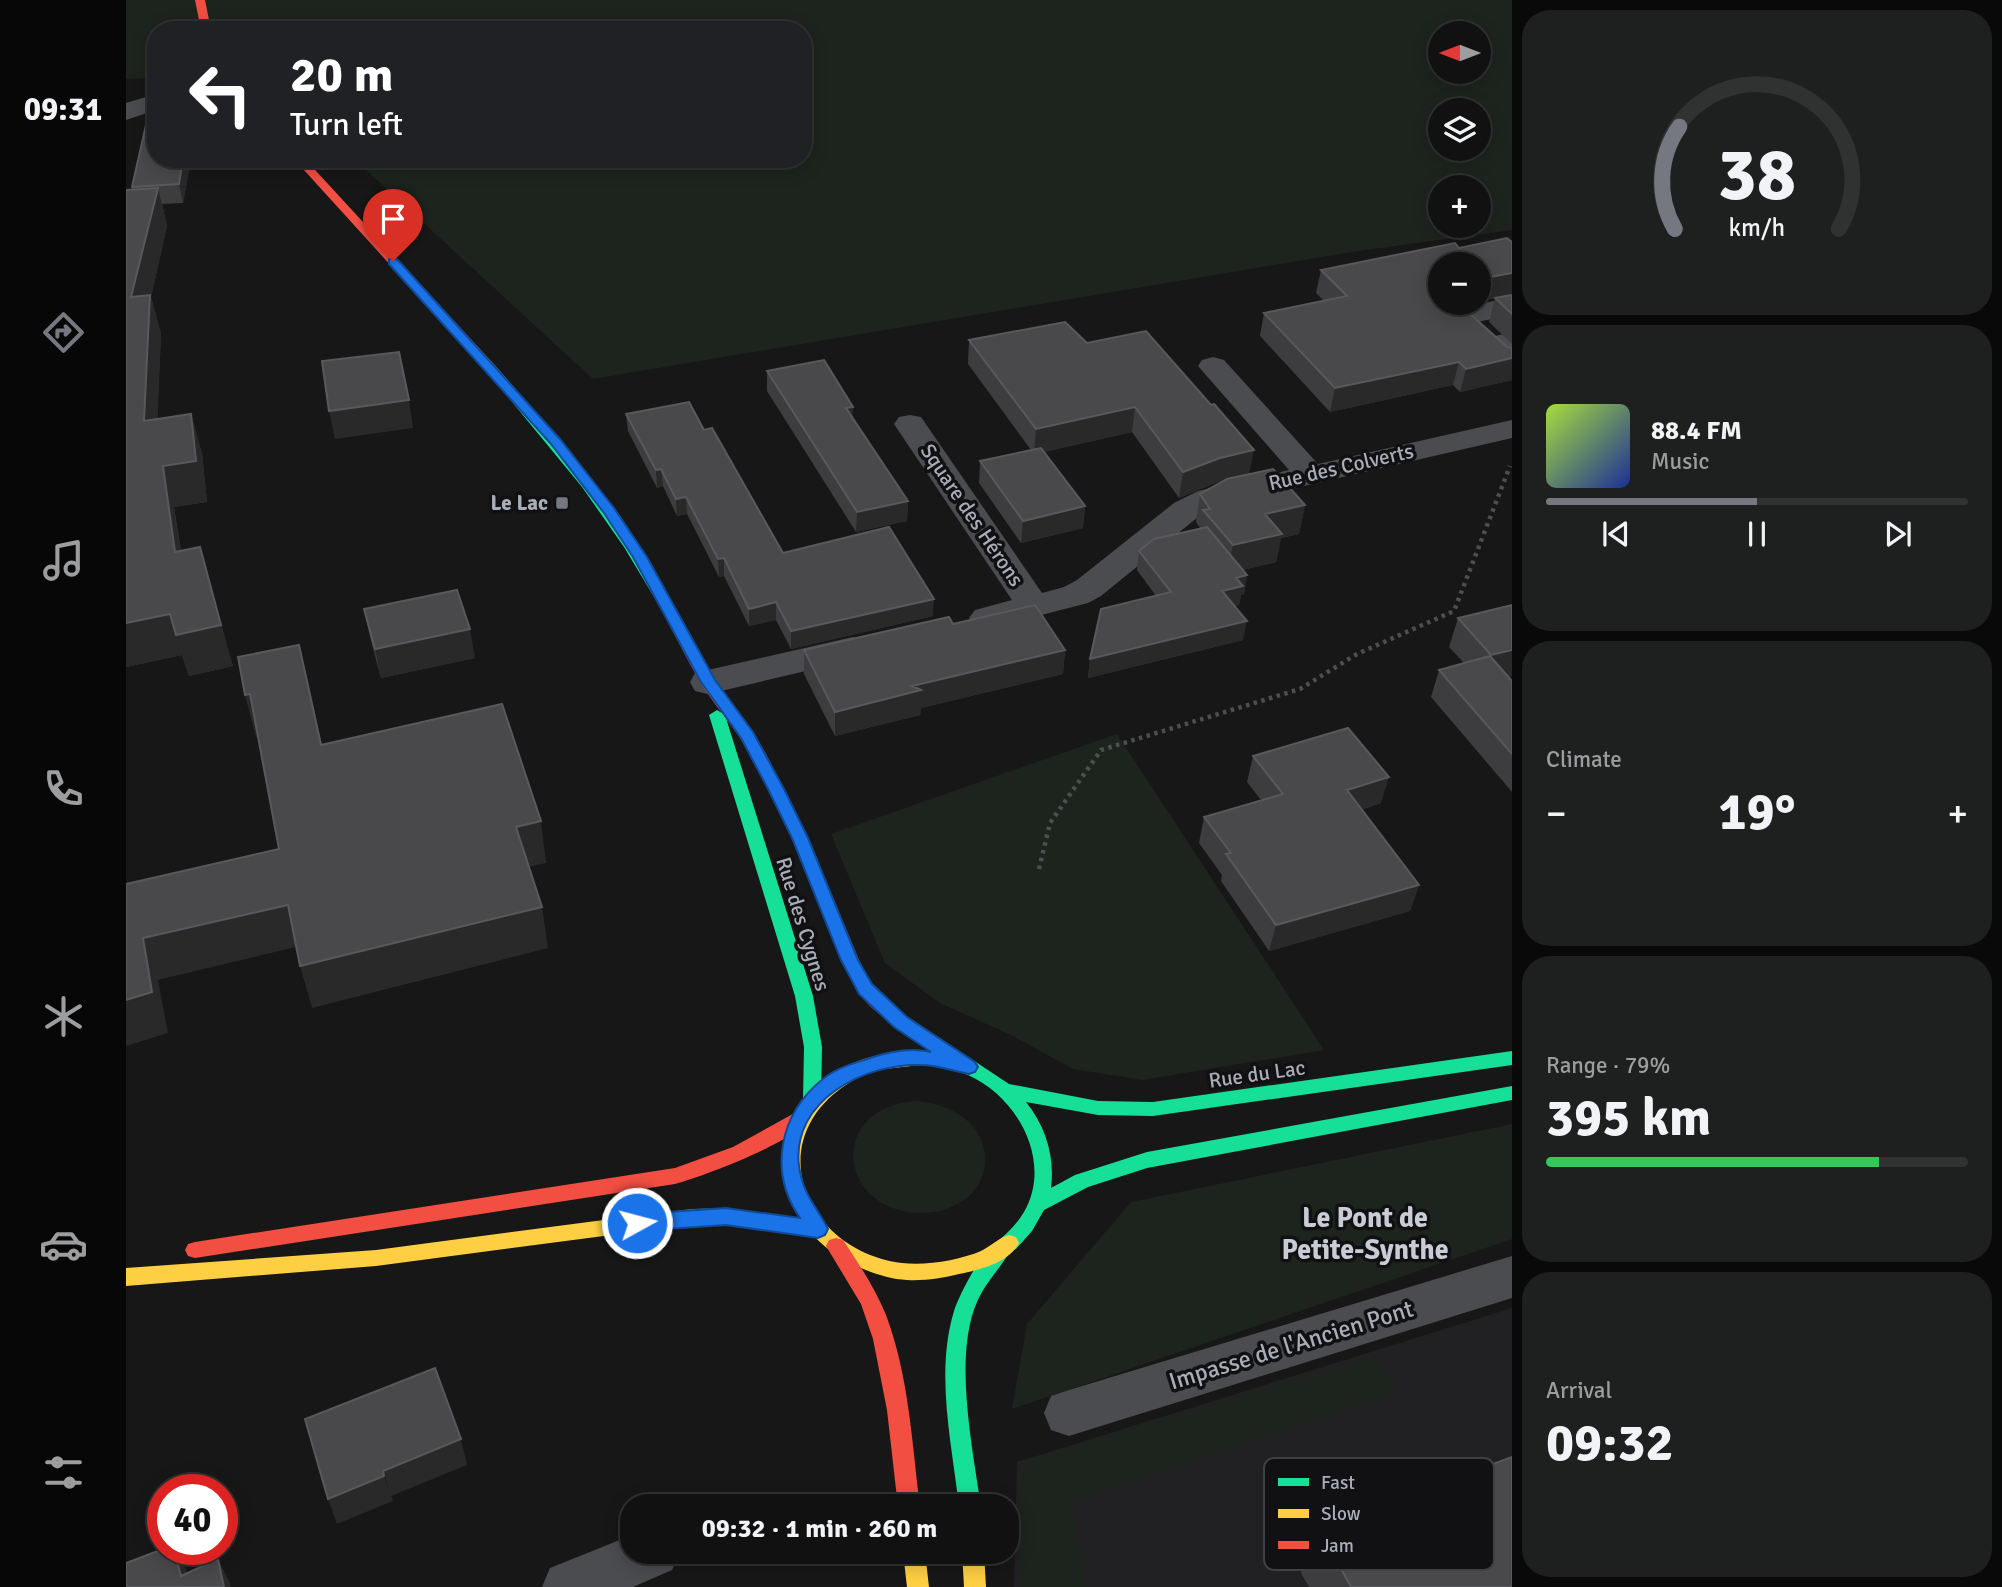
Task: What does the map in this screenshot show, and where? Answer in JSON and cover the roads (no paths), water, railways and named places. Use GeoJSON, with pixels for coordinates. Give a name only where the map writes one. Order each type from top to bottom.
{"type":"FeatureCollection","features":[{"type":"Feature","properties":{"kind":"main road"},"geometry":{"type":"LineString","coordinates":[[200,0],[204,21]]}},
{"type":"Feature","properties":{"kind":"main road","name":"Rue des Cygnes"},"geometry":{"type":"LineString","coordinates":[[307,168],[514,394],[578,470],[640,557],[708,682],[747,736],[804,847],[850,960],[865,989],[901,1022],[969,1067]]}},
{"type":"Feature","properties":{"kind":"main road","name":"Rue des Cygnes"},"geometry":{"type":"LineString","coordinates":[[708,682],[804,996],[813,1047],[812,1100]]}},
{"type":"Feature","properties":{"kind":"main road"},"geometry":{"type":"LineString","coordinates":[[906,1494],[893,1384],[879,1326],[860,1283],[836,1246],[818,1229],[797,1199],[790,1175],[790,1150],[800,1118],[812,1100],[830,1083],[845,1074],[887,1059],[923,1057],[969,1067],[1008,1091],[1026,1110],[1042,1140],[1046,1172],[1039,1205],[1026,1226],[1001,1250],[969,1298],[960,1333],[960,1388],[969,1494]]}},
{"type":"Feature","properties":{"kind":"main road","name":"Rue du Lac"},"geometry":{"type":"LineString","coordinates":[[1008,1091],[1074,1106],[1115,1110],[1153,1109],[1512,1058]]}},
{"type":"Feature","properties":{"kind":"main road"},"geometry":{"type":"LineString","coordinates":[[1039,1205],[1082,1181],[1147,1160],[1512,1093]]}},
{"type":"Feature","properties":{"kind":"main road"},"geometry":{"type":"LineString","coordinates":[[181,1252],[675,1176],[700,1170],[737,1155],[800,1118]]}},
{"type":"Feature","properties":{"kind":"main road"},"geometry":{"type":"LineString","coordinates":[[126,1277],[403,1255],[692,1217],[726,1216],[818,1229]]}},
{"type":"Feature","properties":{"kind":"main road"},"geometry":{"type":"LineString","coordinates":[[836,1246],[872,1265],[903,1272],[925,1273],[965,1266],[1001,1250]]}},
{"type":"Feature","properties":{"kind":"main road"},"geometry":{"type":"LineString","coordinates":[[915,1564],[918,1587]]}},
{"type":"Feature","properties":{"kind":"main road"},"geometry":{"type":"LineString","coordinates":[[974,1564],[975,1587]]}},
{"type":"Feature","properties":{"kind":"street"},"geometry":{"type":"LineString","coordinates":[[126,112],[147,104]]}},
{"type":"Feature","properties":{"kind":"street"},"geometry":{"type":"LineString","coordinates":[[1491,307],[1512,306]]}},
{"type":"Feature","properties":{"kind":"street"},"geometry":{"type":"LineString","coordinates":[[1462,315],[1506,349]]}},
{"type":"Feature","properties":{"kind":"street"},"geometry":{"type":"LineString","coordinates":[[1213,366],[1310,474]]}},
{"type":"Feature","properties":{"kind":"street","name":"Square des Hérons"},"geometry":{"type":"LineString","coordinates":[[911,424],[1034,607]]}},
{"type":"Feature","properties":{"kind":"street","name":"Rue des Colverts"},"geometry":{"type":"LineString","coordinates":[[953,626],[1034,607],[1089,588],[1196,504],[1226,493],[1512,429]]}},
{"type":"Feature","properties":{"kind":"street"},"geometry":{"type":"LineString","coordinates":[[708,682],[885,642]]}},
{"type":"Feature","properties":{"kind":"street","name":"Impasse de l'Ancien Pont"},"geometry":{"type":"LineString","coordinates":[[1069,1413],[1512,1277]]}},
{"type":"Feature","properties":{"kind":"street"},"geometry":{"type":"LineString","coordinates":[[569,1587],[624,1564]]}},
{"type":"Feature","properties":{"kind":"place","name":"Le Lac"},"geometry":{"type":"Point","coordinates":[562,503]}},
{"type":"Feature","properties":{"kind":"district","name":"Le Pont de Petite-Synthe"},"geometry":{"type":"Point","coordinates":[1365,1234]}}]}
